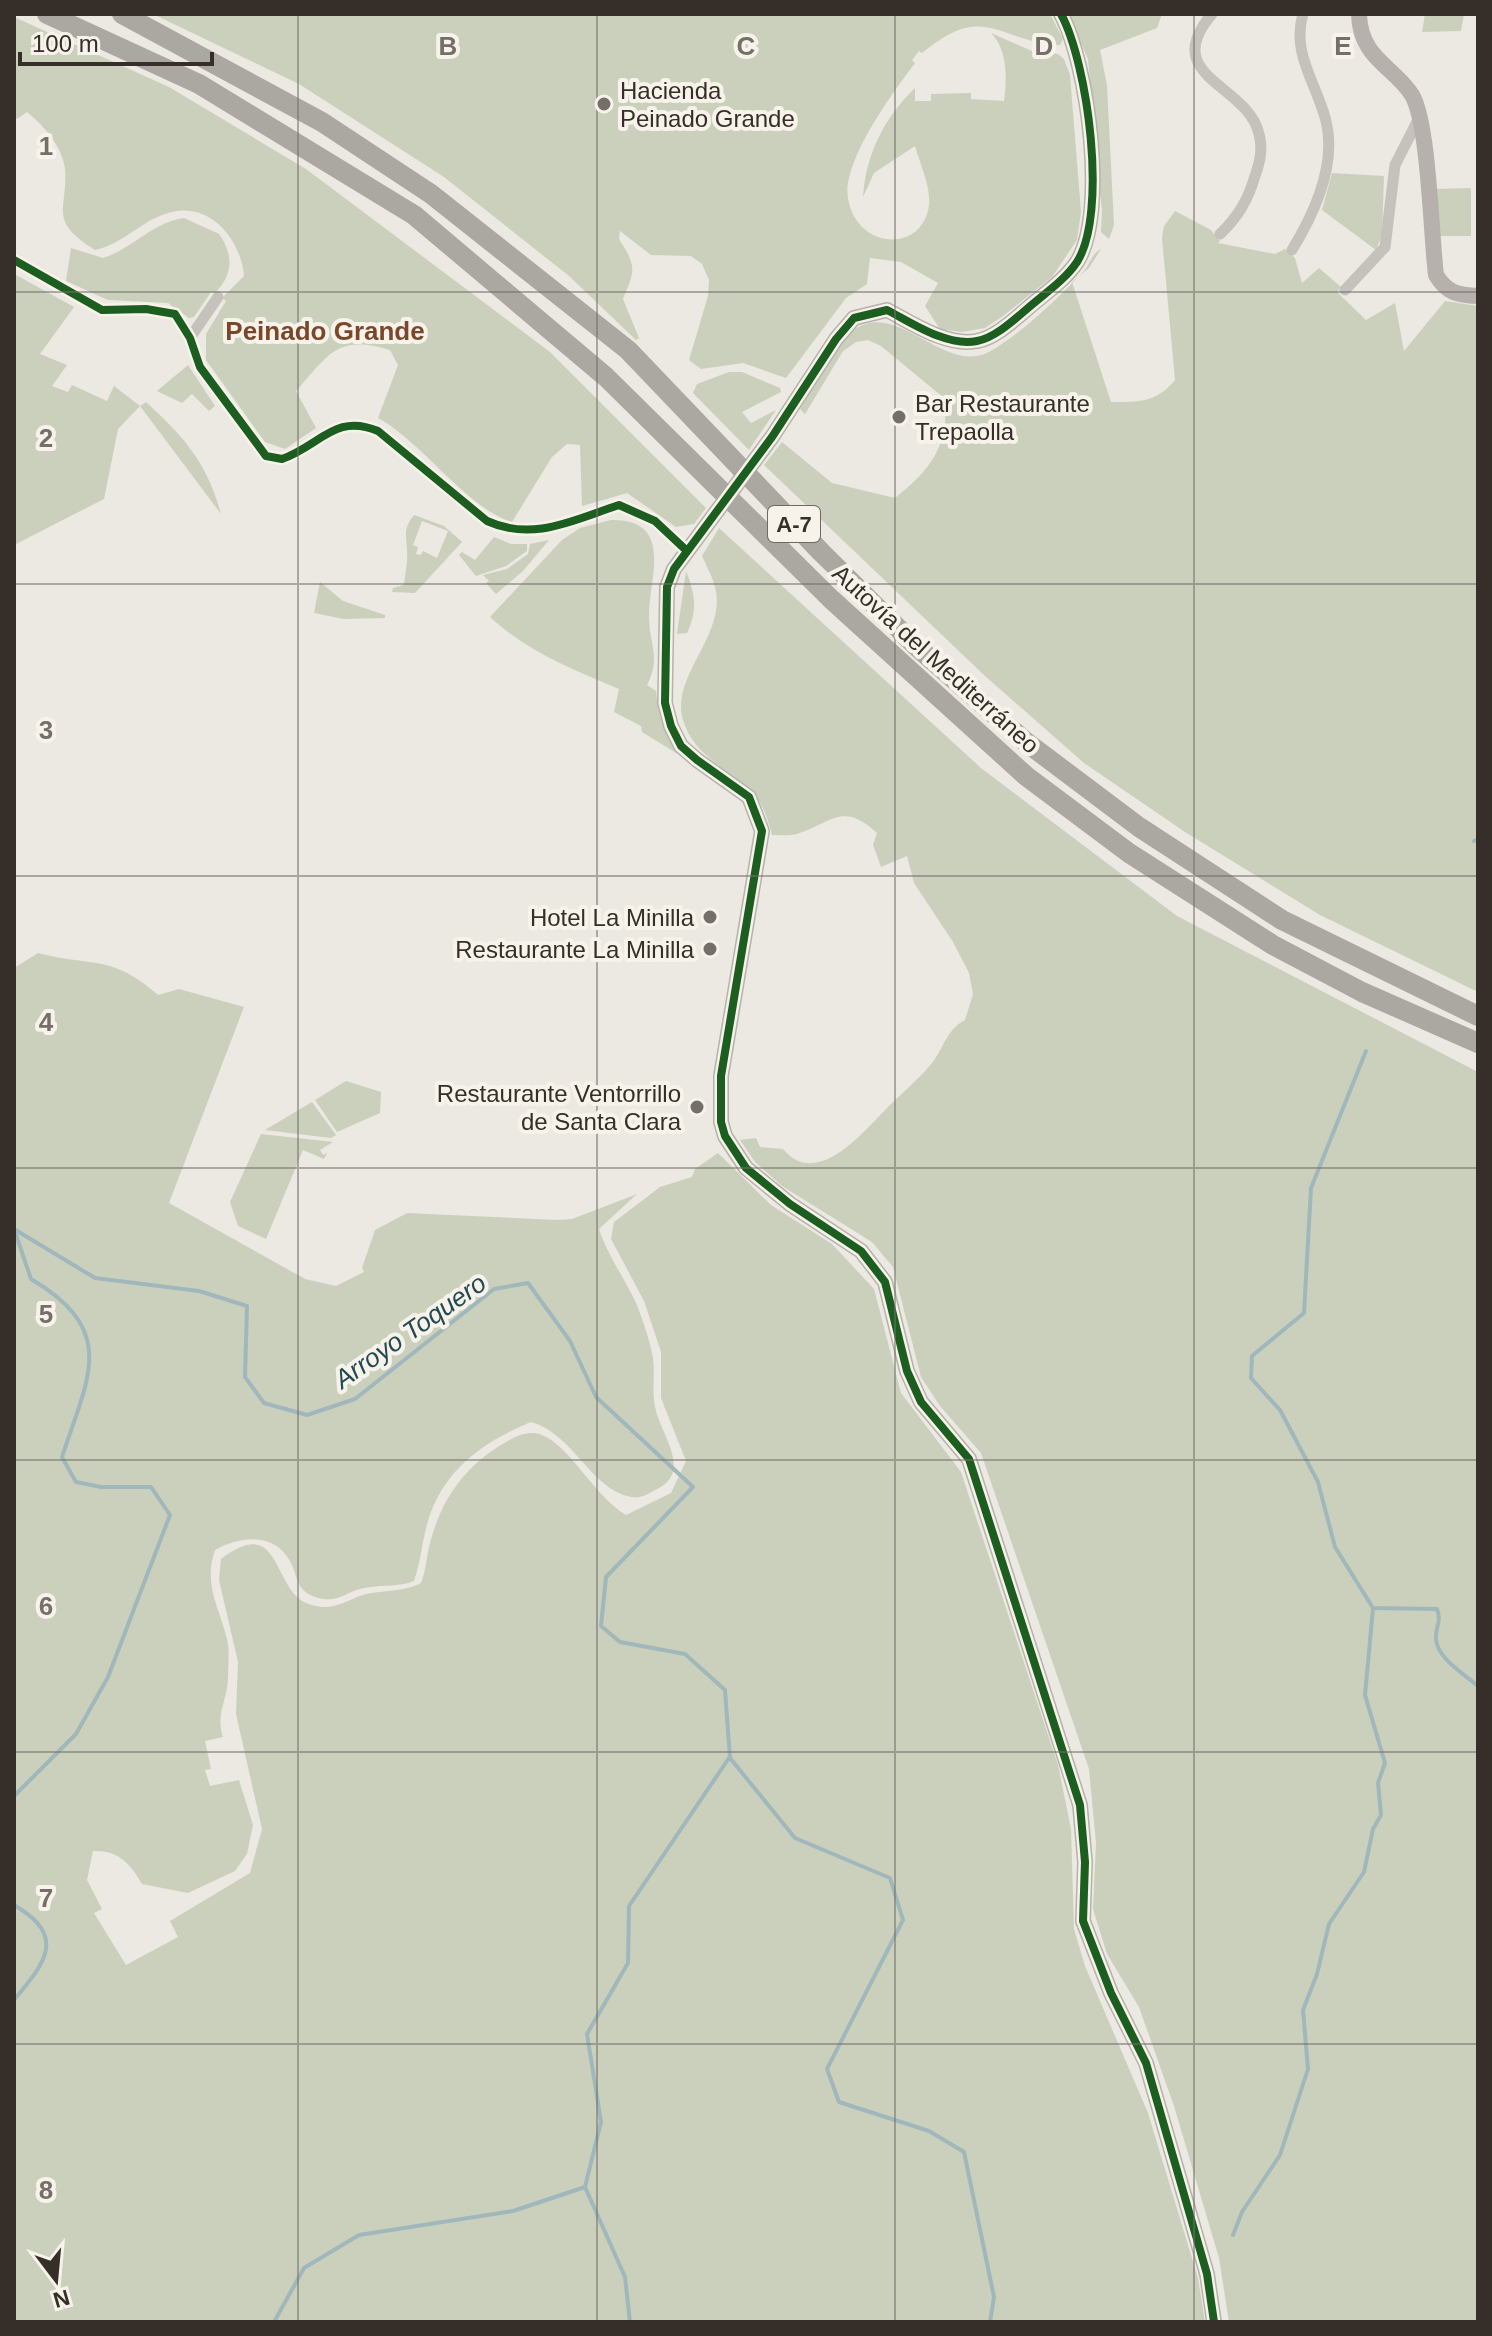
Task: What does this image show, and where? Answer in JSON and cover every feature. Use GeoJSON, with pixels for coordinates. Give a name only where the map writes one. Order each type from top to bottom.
{"type":"FeatureCollection","features":[{"type":"Feature","properties":{"kind":"highway","name":"Autovía del Mediterráneo"},"geometry":{"type":"LineString","coordinates":[[47,14],[199,84],[414,215],[606,377],[831,599],[1026,776],[1129,853],[1273,945],[1362,992],[1478,1043]]}},
{"type":"Feature","properties":{"kind":"highway","name":"Autovía del Mediterráneo"},"geometry":{"type":"LineString","coordinates":[[122,14],[322,122],[431,194],[628,350],[821,552],[917,647],[1026,742],[1139,827],[1282,920],[1478,1016]]}},
{"type":"Feature","properties":{"kind":"main road"},"geometry":{"type":"LineString","coordinates":[[1061,14],[1077,53],[1086,93],[1093,219],[1076,263],[1012,321],[979,341],[955,340],[933,333],[887,310],[854,318],[836,339],[772,437],[687,551],[667,587],[665,703],[681,746],[749,797],[762,831],[721,1076],[721,1122],[725,1136],[746,1168],[790,1204],[861,1251],[885,1282],[907,1371],[921,1402],[969,1459],[1080,1805],[1085,1862],[1083,1921],[1111,1993],[1146,2063],[1207,2274],[1214,2322]]}},
{"type":"Feature","properties":{"kind":"main road"},"geometry":{"type":"LineString","coordinates":[[1359,14],[1362,31],[1376,58],[1411,92],[1419,118],[1436,275],[1444,288],[1456,295],[1478,296]]}},
{"type":"Feature","properties":{"kind":"street"},"geometry":{"type":"LineString","coordinates":[[1212,14],[1195,42],[1196,61],[1204,74],[1243,106],[1259,131],[1261,156],[1250,195],[1235,219],[1220,234]]}},
{"type":"Feature","properties":{"kind":"street"},"geometry":{"type":"LineString","coordinates":[[1292,250],[1312,217],[1324,175],[1329,135],[1304,62],[1298,30],[1303,14]]}},
{"type":"Feature","properties":{"kind":"street"},"geometry":{"type":"LineString","coordinates":[[1345,290],[1385,247],[1395,165],[1419,118]]}},
{"type":"Feature","properties":{"kind":"street"},"geometry":{"type":"LineString","coordinates":[[14,260],[42,279],[102,310],[146,309],[175,314],[190,338],[200,367],[266,456],[282,459],[336,429],[358,423],[378,431],[487,521],[505,529],[527,533],[619,505],[655,521],[687,551]]}},
{"type":"Feature","properties":{"kind":"street"},"geometry":{"type":"LineString","coordinates":[[190,338],[218,297]]}},
{"type":"Feature","properties":{"kind":"green space"},"geometry":{"type":"Polygon","coordinates":[[[153,14],[1050,14],[1063,39],[1060,45],[977,26],[962,29],[944,37],[922,53],[919,51],[912,60],[915,63],[861,146],[848,183],[848,198],[863,228],[876,236],[903,238],[915,232],[924,221],[929,198],[915,146],[874,173],[863,197],[868,166],[878,138],[894,112],[915,88],[915,101],[931,101],[931,94],[971,93],[971,99],[1004,101],[1006,74],[1003,56],[991,33],[1034,52],[1058,54],[1064,59],[1070,75],[1081,212],[1077,240],[1052,277],[985,328],[962,332],[940,329],[925,306],[938,283],[901,262],[870,258],[867,284],[846,298],[786,378],[743,363],[701,369],[689,360],[708,296],[709,280],[702,264],[691,256],[651,255],[620,231],[619,239],[629,256],[632,269],[623,299],[639,338],[636,340],[569,276],[444,177],[299,84],[153,14]]]}},
{"type":"Feature","properties":{"kind":"green space"},"geometry":{"type":"Polygon","coordinates":[[[1068,14],[1162,14],[1157,28],[1100,50],[1107,85],[1114,225],[1109,239],[1101,232],[1102,211],[1088,59],[1068,14]]]}},
{"type":"Feature","properties":{"kind":"green space"},"geometry":{"type":"Polygon","coordinates":[[[1425,14],[1464,14],[1461,31],[1422,32],[1425,14]]]}},
{"type":"Feature","properties":{"kind":"green space"},"geometry":{"type":"Polygon","coordinates":[[[14,17],[169,87],[306,169],[550,352],[706,508],[694,524],[676,527],[627,493],[582,506],[580,445],[567,444],[552,457],[512,522],[495,515],[378,418],[398,365],[390,350],[372,346],[358,344],[336,351],[296,391],[316,428],[285,449],[265,442],[206,360],[206,334],[226,301],[222,298],[244,276],[237,249],[229,236],[209,217],[183,210],[149,221],[115,243],[95,250],[70,231],[63,214],[65,169],[60,152],[46,130],[27,112],[17,119],[14,115],[14,17]]]}},
{"type":"Feature","properties":{"kind":"green space"},"geometry":{"type":"Polygon","coordinates":[[[1332,173],[1384,176],[1382,235],[1376,250],[1322,210],[1332,173]]]}},
{"type":"Feature","properties":{"kind":"green space"},"geometry":{"type":"Polygon","coordinates":[[[1471,188],[1471,236],[1439,236],[1435,189],[1471,188]]]}},
{"type":"Feature","properties":{"kind":"green space"},"geometry":{"type":"Polygon","coordinates":[[[1175,211],[1211,230],[1220,241],[1218,243],[1275,254],[1285,249],[1295,258],[1302,283],[1319,268],[1341,287],[1337,292],[1366,320],[1395,303],[1404,351],[1445,301],[1478,306],[1478,992],[1320,915],[1185,832],[1084,763],[985,676],[764,465],[782,442],[832,483],[895,498],[918,478],[935,456],[944,430],[944,398],[881,346],[868,340],[856,342],[843,351],[805,414],[800,409],[840,344],[864,325],[882,323],[899,327],[953,354],[971,357],[989,352],[1026,326],[1072,283],[1111,402],[1146,400],[1161,393],[1175,380],[1162,238],[1164,226],[1175,211]]]}},
{"type":"Feature","properties":{"kind":"green space"},"geometry":{"type":"Polygon","coordinates":[[[184,218],[219,234],[229,257],[228,272],[221,286],[215,293],[211,292],[194,317],[189,318],[168,303],[108,300],[66,281],[71,248],[103,258],[162,225],[184,218]]]}},
{"type":"Feature","properties":{"kind":"green space"},"geometry":{"type":"Polygon","coordinates":[[[1101,249],[1089,268],[1078,277],[1095,253],[1101,249]]]}},
{"type":"Feature","properties":{"kind":"green space"},"geometry":{"type":"Polygon","coordinates":[[[16,275],[74,307],[40,354],[67,365],[52,386],[68,392],[72,385],[107,401],[114,386],[140,406],[118,429],[104,499],[14,545],[16,275]]]}},
{"type":"Feature","properties":{"kind":"green space"},"geometry":{"type":"Polygon","coordinates":[[[188,365],[215,406],[209,411],[192,394],[182,403],[157,391],[188,365]]]}},
{"type":"Feature","properties":{"kind":"green space"},"geometry":{"type":"Polygon","coordinates":[[[729,372],[742,372],[780,388],[781,392],[742,412],[751,423],[776,410],[749,450],[693,393],[697,384],[729,372]]]}},
{"type":"Feature","properties":{"kind":"green space"},"geometry":{"type":"Polygon","coordinates":[[[146,402],[192,451],[209,479],[221,514],[140,406],[146,402]]]}},
{"type":"Feature","properties":{"kind":"green space"},"geometry":{"type":"Polygon","coordinates":[[[414,515],[444,526],[462,542],[415,593],[392,592],[393,588],[404,585],[406,533],[414,515]],[[422,521],[413,545],[418,547],[416,554],[421,555],[423,551],[437,558],[448,531],[422,521]]]}},
{"type":"Feature","properties":{"kind":"green space"},"geometry":{"type":"Polygon","coordinates":[[[611,520],[631,522],[644,530],[651,541],[654,570],[649,618],[654,659],[647,685],[656,691],[664,725],[681,756],[642,732],[641,726],[614,712],[619,689],[535,650],[490,617],[562,540],[580,528],[611,520]]]}},
{"type":"Feature","properties":{"kind":"green space"},"geometry":{"type":"Polygon","coordinates":[[[719,528],[981,768],[1177,916],[1478,1072],[1478,2322],[1229,2322],[1219,2258],[1174,2106],[1139,2007],[1107,1954],[1093,1909],[1096,1843],[1089,1769],[981,1453],[940,1406],[921,1377],[893,1267],[872,1242],[782,1186],[755,1162],[740,1140],[756,1138],[760,1147],[783,1149],[796,1160],[810,1163],[839,1153],[922,1075],[949,1034],[965,1020],[973,994],[969,973],[953,942],[914,883],[907,856],[881,867],[873,845],[877,833],[865,823],[846,816],[828,820],[797,834],[772,835],[755,796],[703,752],[688,732],[681,704],[684,688],[706,641],[716,608],[715,587],[702,556],[719,528]]]}},
{"type":"Feature","properties":{"kind":"green space"},"geometry":{"type":"Polygon","coordinates":[[[494,537],[511,544],[527,544],[527,551],[506,566],[476,576],[459,555],[462,552],[475,560],[494,537]]]}},
{"type":"Feature","properties":{"kind":"green space"},"geometry":{"type":"Polygon","coordinates":[[[549,540],[523,571],[496,594],[486,583],[489,581],[483,575],[507,569],[528,554],[530,544],[549,540]]]}},
{"type":"Feature","properties":{"kind":"green space"},"geometry":{"type":"Polygon","coordinates":[[[686,571],[694,609],[687,633],[677,634],[686,571]]]}},
{"type":"Feature","properties":{"kind":"green space"},"geometry":{"type":"Polygon","coordinates":[[[320,582],[343,601],[385,615],[385,618],[344,619],[314,613],[320,582]]]}},
{"type":"Feature","properties":{"kind":"green space"},"geometry":{"type":"Polygon","coordinates":[[[38,953],[114,967],[158,995],[179,989],[244,1007],[169,1203],[305,1279],[336,1286],[364,1272],[362,1268],[375,1230],[407,1213],[572,1219],[637,1194],[599,1229],[637,1305],[646,1331],[653,1358],[655,1407],[674,1461],[669,1480],[645,1495],[631,1497],[604,1484],[559,1438],[531,1422],[497,1438],[455,1472],[435,1503],[428,1521],[414,1581],[360,1589],[334,1599],[318,1598],[303,1590],[290,1561],[275,1545],[266,1541],[245,1540],[215,1550],[211,1585],[228,1644],[228,1677],[220,1721],[223,1737],[205,1741],[211,1769],[205,1770],[210,1786],[239,1780],[253,1825],[247,1854],[235,1871],[188,1893],[142,1884],[122,1859],[110,1853],[93,1851],[87,1880],[102,1909],[94,1913],[126,1965],[178,1937],[170,1921],[250,1873],[262,1829],[236,1714],[238,1662],[219,1580],[221,1559],[240,1547],[255,1544],[273,1558],[295,1595],[306,1603],[320,1607],[414,1586],[421,1583],[439,1515],[454,1488],[487,1454],[526,1434],[537,1433],[552,1441],[626,1515],[671,1493],[686,1461],[661,1398],[661,1352],[644,1301],[611,1239],[614,1222],[660,1187],[692,1177],[695,1169],[718,1153],[771,1205],[832,1244],[874,1289],[901,1393],[961,1472],[1058,1765],[1071,1829],[1074,1929],[1085,1966],[1148,2113],[1198,2278],[1205,2322],[14,2322],[14,968],[38,953]]]}},
{"type":"Feature","properties":{"kind":"green space"},"geometry":{"type":"Polygon","coordinates":[[[346,1081],[381,1092],[380,1113],[337,1132],[315,1100],[346,1081]]]}},
{"type":"Feature","properties":{"kind":"green space"},"geometry":{"type":"Polygon","coordinates":[[[312,1102],[336,1135],[331,1138],[265,1130],[312,1102]]]}},
{"type":"Feature","properties":{"kind":"green space"},"geometry":{"type":"Polygon","coordinates":[[[261,1134],[333,1142],[320,1150],[323,1155],[327,1153],[324,1159],[303,1150],[266,1239],[238,1226],[230,1202],[261,1134]]]}},
{"type":"Feature","properties":{"kind":"waterway"},"geometry":{"type":"LineString","coordinates":[[1474,841],[1478,839]]}},
{"type":"Feature","properties":{"kind":"waterway"},"geometry":{"type":"LineString","coordinates":[[1366,1051],[1311,1188],[1304,1313],[1252,1356],[1251,1378],[1280,1410],[1318,1482],[1335,1547],[1373,1608],[1437,1609],[1436,1639],[1441,1653],[1478,1686]]}},
{"type":"Feature","properties":{"kind":"waterway","name":"Arroyo Toquero"},"geometry":{"type":"LineString","coordinates":[[14,1229],[95,1278],[199,1291],[247,1306],[245,1377],[264,1403],[307,1415],[355,1399],[494,1289],[528,1283],[570,1341],[596,1397],[693,1487],[606,1577],[601,1626],[620,1642],[685,1654],[725,1690],[730,1758],[795,1838],[890,1878],[903,1920],[827,2069],[839,2102],[929,2131],[964,2152],[994,2297],[990,2322]]}},
{"type":"Feature","properties":{"kind":"waterway"},"geometry":{"type":"LineString","coordinates":[[14,1229],[31,1279],[59,1298],[77,1318],[86,1337],[89,1358],[87,1379],[62,1457],[76,1482],[101,1487],[151,1487],[170,1515],[108,1677],[76,1734],[14,1796]]}},
{"type":"Feature","properties":{"kind":"waterway"},"geometry":{"type":"LineString","coordinates":[[1233,2235],[1242,2212],[1280,2155],[1308,2069],[1303,2010],[1317,1974],[1329,1924],[1364,1872],[1373,1829],[1381,1815],[1378,1783],[1385,1763],[1365,1695],[1373,1608]]}},
{"type":"Feature","properties":{"kind":"waterway"},"geometry":{"type":"LineString","coordinates":[[630,2322],[625,2277],[585,2187],[601,2122],[587,2034],[628,1963],[629,1906],[729,1758]]}},
{"type":"Feature","properties":{"kind":"waterway"},"geometry":{"type":"LineString","coordinates":[[14,1905],[31,1916],[46,1939],[42,1961],[14,2000]]}},
{"type":"Feature","properties":{"kind":"waterway"},"geometry":{"type":"LineString","coordinates":[[274,2322],[304,2268],[359,2235],[513,2211],[585,2187]]}},
{"type":"Feature","properties":{"kind":"cycle path"},"geometry":{"type":"LineString","coordinates":[[1061,14],[1079,67],[1091,138],[1091,210],[1086,239],[1077,262],[1060,281],[1011,322],[991,336],[977,341],[954,341],[942,337],[887,310],[854,318],[836,339],[772,437],[674,569],[667,587],[665,703],[681,746],[749,797],[762,831],[721,1076],[721,1122],[725,1136],[746,1168],[790,1204],[861,1251],[885,1282],[907,1371],[921,1402],[969,1459],[1080,1805],[1085,1862],[1083,1921],[1111,1993],[1146,2063],[1207,2274],[1214,2322]]}},
{"type":"Feature","properties":{"kind":"cycle path"},"geometry":{"type":"LineString","coordinates":[[14,260],[102,310],[146,309],[175,314],[190,338],[200,367],[266,456],[282,459],[339,428],[363,426],[378,431],[487,521],[504,527],[537,529],[619,505],[655,521],[687,551]]}},
{"type":"Feature","properties":{"kind":"place","name":"Hacienda Peinado Grande"},"geometry":{"type":"Point","coordinates":[604,104]}},
{"type":"Feature","properties":{"kind":"place","name":"Bar Restaurante Trepaolla"},"geometry":{"type":"Point","coordinates":[899,417]}},
{"type":"Feature","properties":{"kind":"place","name":"Hotel La Minilla"},"geometry":{"type":"Point","coordinates":[710,917]}},
{"type":"Feature","properties":{"kind":"place","name":"Restaurante La Minilla"},"geometry":{"type":"Point","coordinates":[710,949]}},
{"type":"Feature","properties":{"kind":"place","name":"Restaurante Ventorrillo de Santa Clara"},"geometry":{"type":"Point","coordinates":[697,1107]}},
{"type":"Feature","properties":{"kind":"district","name":"Peinado Grande"},"geometry":{"type":"Point","coordinates":[325,331]}}]}
